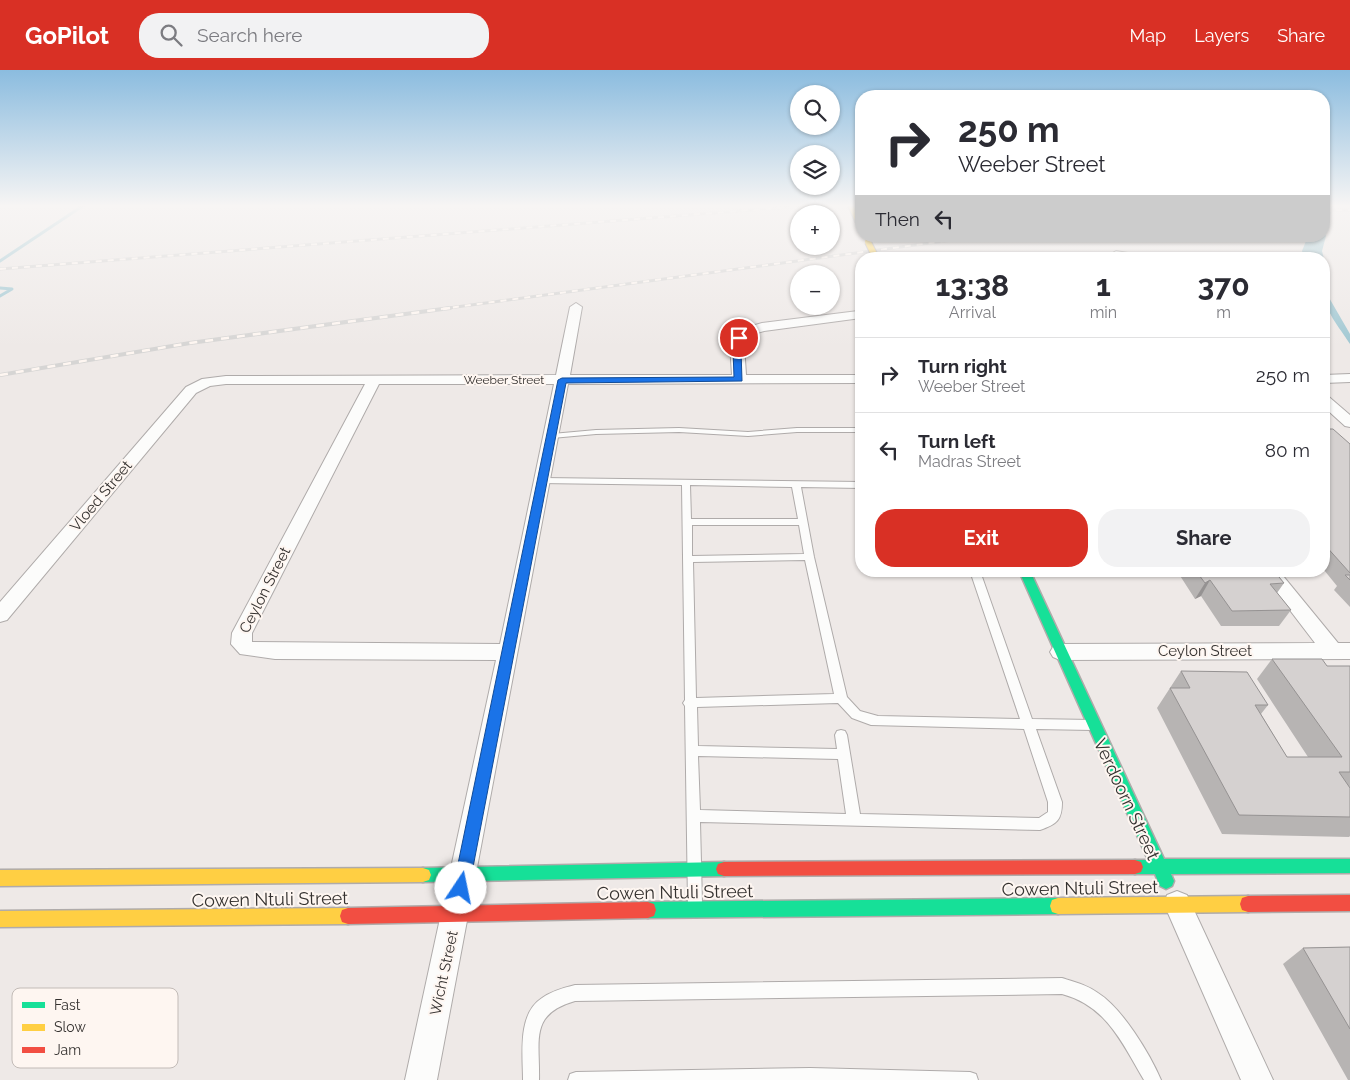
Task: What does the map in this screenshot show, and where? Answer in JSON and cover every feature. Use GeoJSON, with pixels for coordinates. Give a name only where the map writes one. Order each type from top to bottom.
{"type":"FeatureCollection","features":[{"type":"Feature","properties":{"kind":"main road","name":"Verdoorn Street"},"geometry":{"type":"LineString","coordinates":[[1027,577],[1093,725],[1177,904]]}},
{"type":"Feature","properties":{"kind":"main road","name":"Cowen Ntuli Street"},"geometry":{"type":"LineString","coordinates":[[0,878],[464,875],[694,870],[1350,866]]}},
{"type":"Feature","properties":{"kind":"main road","name":"Cowen Ntuli Street"},"geometry":{"type":"LineString","coordinates":[[0,919],[456,915],[695,909],[1350,903]]}},
{"type":"Feature","properties":{"kind":"street","name":"Wicht Street"},"geometry":{"type":"LineString","coordinates":[[421,1080],[456,915],[507,652],[544,481],[576,307]]}},
{"type":"Feature","properties":{"kind":"street"},"geometry":{"type":"LineString","coordinates":[[739,380],[737,344],[743,333],[762,327],[855,315]]}},
{"type":"Feature","properties":{"kind":"street"},"geometry":{"type":"LineString","coordinates":[[1330,378],[1350,378]]}},
{"type":"Feature","properties":{"kind":"street","name":"Weeber Street"},"geometry":{"type":"LineString","coordinates":[[207,382],[855,379]]}},
{"type":"Feature","properties":{"kind":"street","name":"Ceylon Street"},"geometry":{"type":"LineString","coordinates":[[374,380],[242,633],[241,644],[247,649],[275,651],[507,652]]}},
{"type":"Feature","properties":{"kind":"street","name":"Vloed Street"},"geometry":{"type":"LineString","coordinates":[[0,615],[189,392],[207,382]]}},
{"type":"Feature","properties":{"kind":"street"},"geometry":{"type":"LineString","coordinates":[[1330,406],[1350,424]]}},
{"type":"Feature","properties":{"kind":"street"},"geometry":{"type":"LineString","coordinates":[[1274,577],[1341,651]]}},
{"type":"Feature","properties":{"kind":"street","name":"Ceylon Street"},"geometry":{"type":"LineString","coordinates":[[1060,652],[1341,651]]}},
{"type":"Feature","properties":{"kind":"street","name":"Verdoorn Street"},"geometry":{"type":"LineString","coordinates":[[1177,904],[1257,1080]]}},
{"type":"Feature","properties":{"kind":"lane"},"geometry":{"type":"LineString","coordinates":[[552,436],[596,432],[692,430],[748,434],[797,430],[855,430]]}},
{"type":"Feature","properties":{"kind":"lane"},"geometry":{"type":"LineString","coordinates":[[544,481],[796,486],[855,485]]}},
{"type":"Feature","properties":{"kind":"lane"},"geometry":{"type":"LineString","coordinates":[[686,484],[689,703],[695,909]]}},
{"type":"Feature","properties":{"kind":"lane"},"geometry":{"type":"LineString","coordinates":[[796,486],[809,557],[841,698],[849,711],[857,717],[868,720],[1093,725]]}},
{"type":"Feature","properties":{"kind":"lane"},"geometry":{"type":"LineString","coordinates":[[687,522],[803,522]]}},
{"type":"Feature","properties":{"kind":"lane"},"geometry":{"type":"LineString","coordinates":[[687,559],[809,557]]}},
{"type":"Feature","properties":{"kind":"lane"},"geometry":{"type":"LineString","coordinates":[[693,816],[1040,824],[1049,820],[1055,814],[1055,802],[978,577]]}},
{"type":"Feature","properties":{"kind":"lane"},"geometry":{"type":"LineString","coordinates":[[689,703],[841,698]]}},
{"type":"Feature","properties":{"kind":"lane"},"geometry":{"type":"LineString","coordinates":[[841,735],[854,820]]}},
{"type":"Feature","properties":{"kind":"lane"},"geometry":{"type":"LineString","coordinates":[[691,751],[843,754]]}},
{"type":"Feature","properties":{"kind":"lane"},"geometry":{"type":"LineString","coordinates":[[531,1080],[534,1019],[542,1005],[557,996],[575,993],[1062,986],[1078,988],[1103,1004],[1124,1033],[1153,1080]]}},
{"type":"Feature","properties":{"kind":"lane"},"geometry":{"type":"LineString","coordinates":[[576,1080],[810,1076],[970,1080]]}},
{"type":"Feature","properties":{"kind":"water"},"geometry":{"type":"Polygon","coordinates":[[[1330,299],[1350,334],[1350,344],[1330,314],[1330,299]]]}},
{"type":"Feature","properties":{"kind":"building"},"geometry":{"type":"Polygon","coordinates":[[[1330,429],[1333,429],[1350,444],[1350,573],[1330,551],[1330,429]]]}},
{"type":"Feature","properties":{"kind":"building"},"geometry":{"type":"Polygon","coordinates":[[[1200,577],[1279,577],[1284,583],[1270,584],[1291,610],[1232,611],[1210,580],[1205,583],[1200,577]]]}},
{"type":"Feature","properties":{"kind":"building"},"geometry":{"type":"Polygon","coordinates":[[[1272,659],[1322,659],[1327,666],[1350,666],[1350,772],[1339,772],[1350,788],[1350,817],[1239,815],[1170,688],[1190,688],[1181,671],[1247,672],[1268,705],[1255,705],[1287,757],[1342,757],[1272,659]]]}},
{"type":"Feature","properties":{"kind":"building"},"geometry":{"type":"Polygon","coordinates":[[[1350,947],[1350,1029],[1303,948],[1350,947]]]}},
{"type":"Feature","properties":{"kind":"waterway"},"geometry":{"type":"LineString","coordinates":[[0,261],[13,252]]}},
{"type":"Feature","properties":{"kind":"waterway"},"geometry":{"type":"LineString","coordinates":[[0,288],[12,289],[0,296]]}},
{"type":"Feature","properties":{"kind":"railway"},"geometry":{"type":"LineString","coordinates":[[0,269],[215,252]]}},
{"type":"Feature","properties":{"kind":"railway"},"geometry":{"type":"LineString","coordinates":[[441,309],[855,253]]}},
{"type":"Feature","properties":{"kind":"railway"},"geometry":{"type":"LineString","coordinates":[[0,375],[190,343],[450,308]]}},
{"type":"Feature","properties":{"kind":"traffic: fast"},"geometry":{"type":"LineString","coordinates":[[1027,577],[1166,881]]}},
{"type":"Feature","properties":{"kind":"traffic: fast"},"geometry":{"type":"LineString","coordinates":[[1135,867],[1350,866]]}},
{"type":"Feature","properties":{"kind":"traffic: fast"},"geometry":{"type":"LineString","coordinates":[[423,875],[724,869]]}},
{"type":"Feature","properties":{"kind":"traffic: fast"},"geometry":{"type":"LineString","coordinates":[[648,910],[1058,906]]}},
{"type":"Feature","properties":{"kind":"traffic: slow"},"geometry":{"type":"LineString","coordinates":[[0,878],[423,875]]}},
{"type":"Feature","properties":{"kind":"traffic: slow"},"geometry":{"type":"LineString","coordinates":[[1058,906],[1248,904]]}},
{"type":"Feature","properties":{"kind":"traffic: slow"},"geometry":{"type":"LineString","coordinates":[[0,919],[348,916]]}},
{"type":"Feature","properties":{"kind":"traffic: jam"},"geometry":{"type":"LineString","coordinates":[[724,869],[1135,867]]}},
{"type":"Feature","properties":{"kind":"traffic: jam"},"geometry":{"type":"LineString","coordinates":[[1248,904],[1350,903]]}},
{"type":"Feature","properties":{"kind":"traffic: jam"},"geometry":{"type":"LineString","coordinates":[[348,916],[648,910]]}},
{"type":"Feature","properties":{"kind":"route"},"geometry":{"type":"LineString","coordinates":[[461,888],[507,652],[544,481],[562,380],[739,380],[737,350],[739,338]]}}]}
